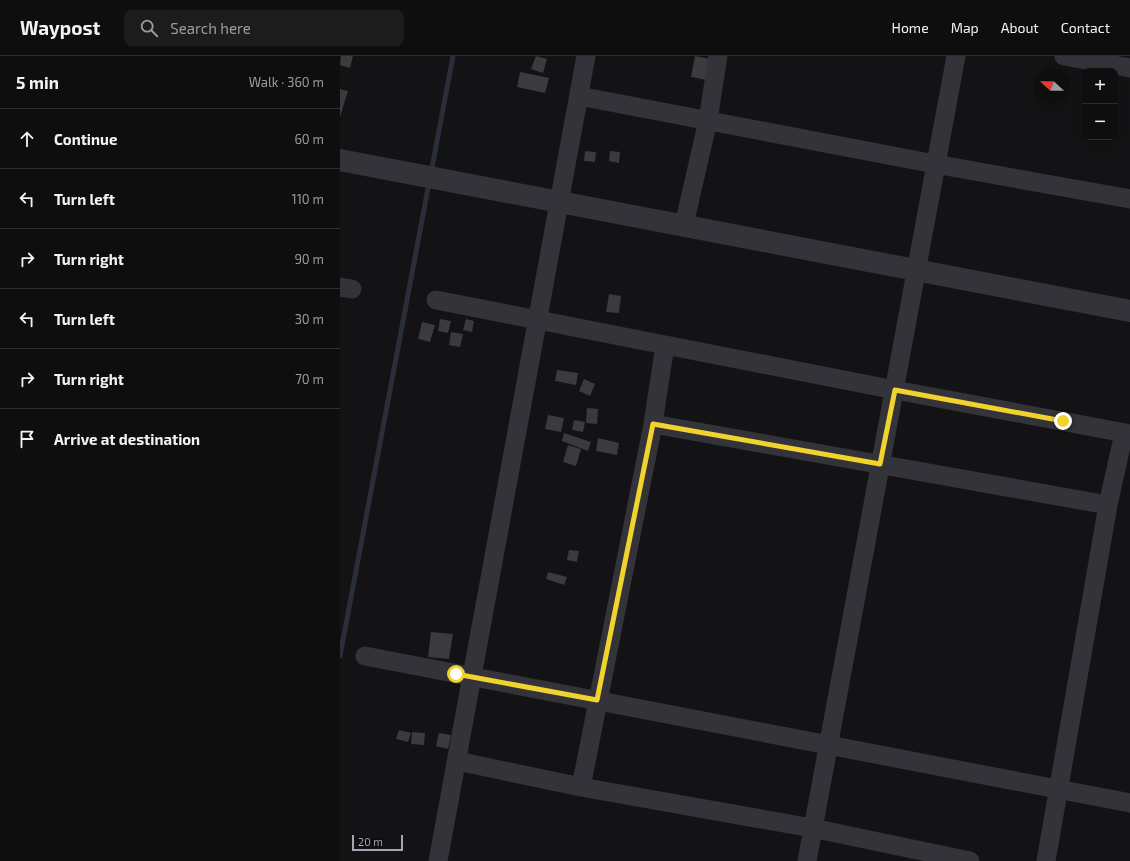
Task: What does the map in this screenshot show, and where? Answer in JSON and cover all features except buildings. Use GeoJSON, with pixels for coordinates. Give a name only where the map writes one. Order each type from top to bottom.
{"type":"FeatureCollection","features":[{"type":"Feature","properties":{"kind":"street"},"geometry":{"type":"LineString","coordinates":[[438,861],[458,761],[471,677],[539,319],[558,201],[586,56]]}},
{"type":"Feature","properties":{"kind":"street"},"geometry":{"type":"LineString","coordinates":[[684,225],[708,120],[718,56]]}},
{"type":"Feature","properties":{"kind":"street"},"geometry":{"type":"LineString","coordinates":[[807,861],[956,56]]}},
{"type":"Feature","properties":{"kind":"street"},"geometry":{"type":"LineString","coordinates":[[1064,56],[1130,68]]}},
{"type":"Feature","properties":{"kind":"street"},"geometry":{"type":"LineString","coordinates":[[579,96],[935,164],[1130,199]]}},
{"type":"Feature","properties":{"kind":"street"},"geometry":{"type":"LineString","coordinates":[[340,160],[1130,311]]}},
{"type":"Feature","properties":{"kind":"street"},"geometry":{"type":"LineString","coordinates":[[436,300],[895,390],[1127,433],[1108,505],[1046,861]]}},
{"type":"Feature","properties":{"kind":"street"},"geometry":{"type":"LineString","coordinates":[[581,787],[597,700],[653,424],[665,345]]}},
{"type":"Feature","properties":{"kind":"street"},"geometry":{"type":"LineString","coordinates":[[653,424],[1108,505]]}},
{"type":"Feature","properties":{"kind":"street"},"geometry":{"type":"LineString","coordinates":[[366,656],[1130,803]]}},
{"type":"Feature","properties":{"kind":"street"},"geometry":{"type":"LineString","coordinates":[[458,761],[581,787],[812,828],[970,861]]}},
{"type":"Feature","properties":{"kind":"waterway"},"geometry":{"type":"LineString","coordinates":[[431,173],[453,56]]}},
{"type":"Feature","properties":{"kind":"waterway"},"geometry":{"type":"LineString","coordinates":[[340,656],[429,183]]}},
{"type":"Feature","properties":{"kind":"route"},"geometry":{"type":"LineString","coordinates":[[456,674],[597,700],[653,424],[880,464],[895,390],[1063,421]]}}]}
